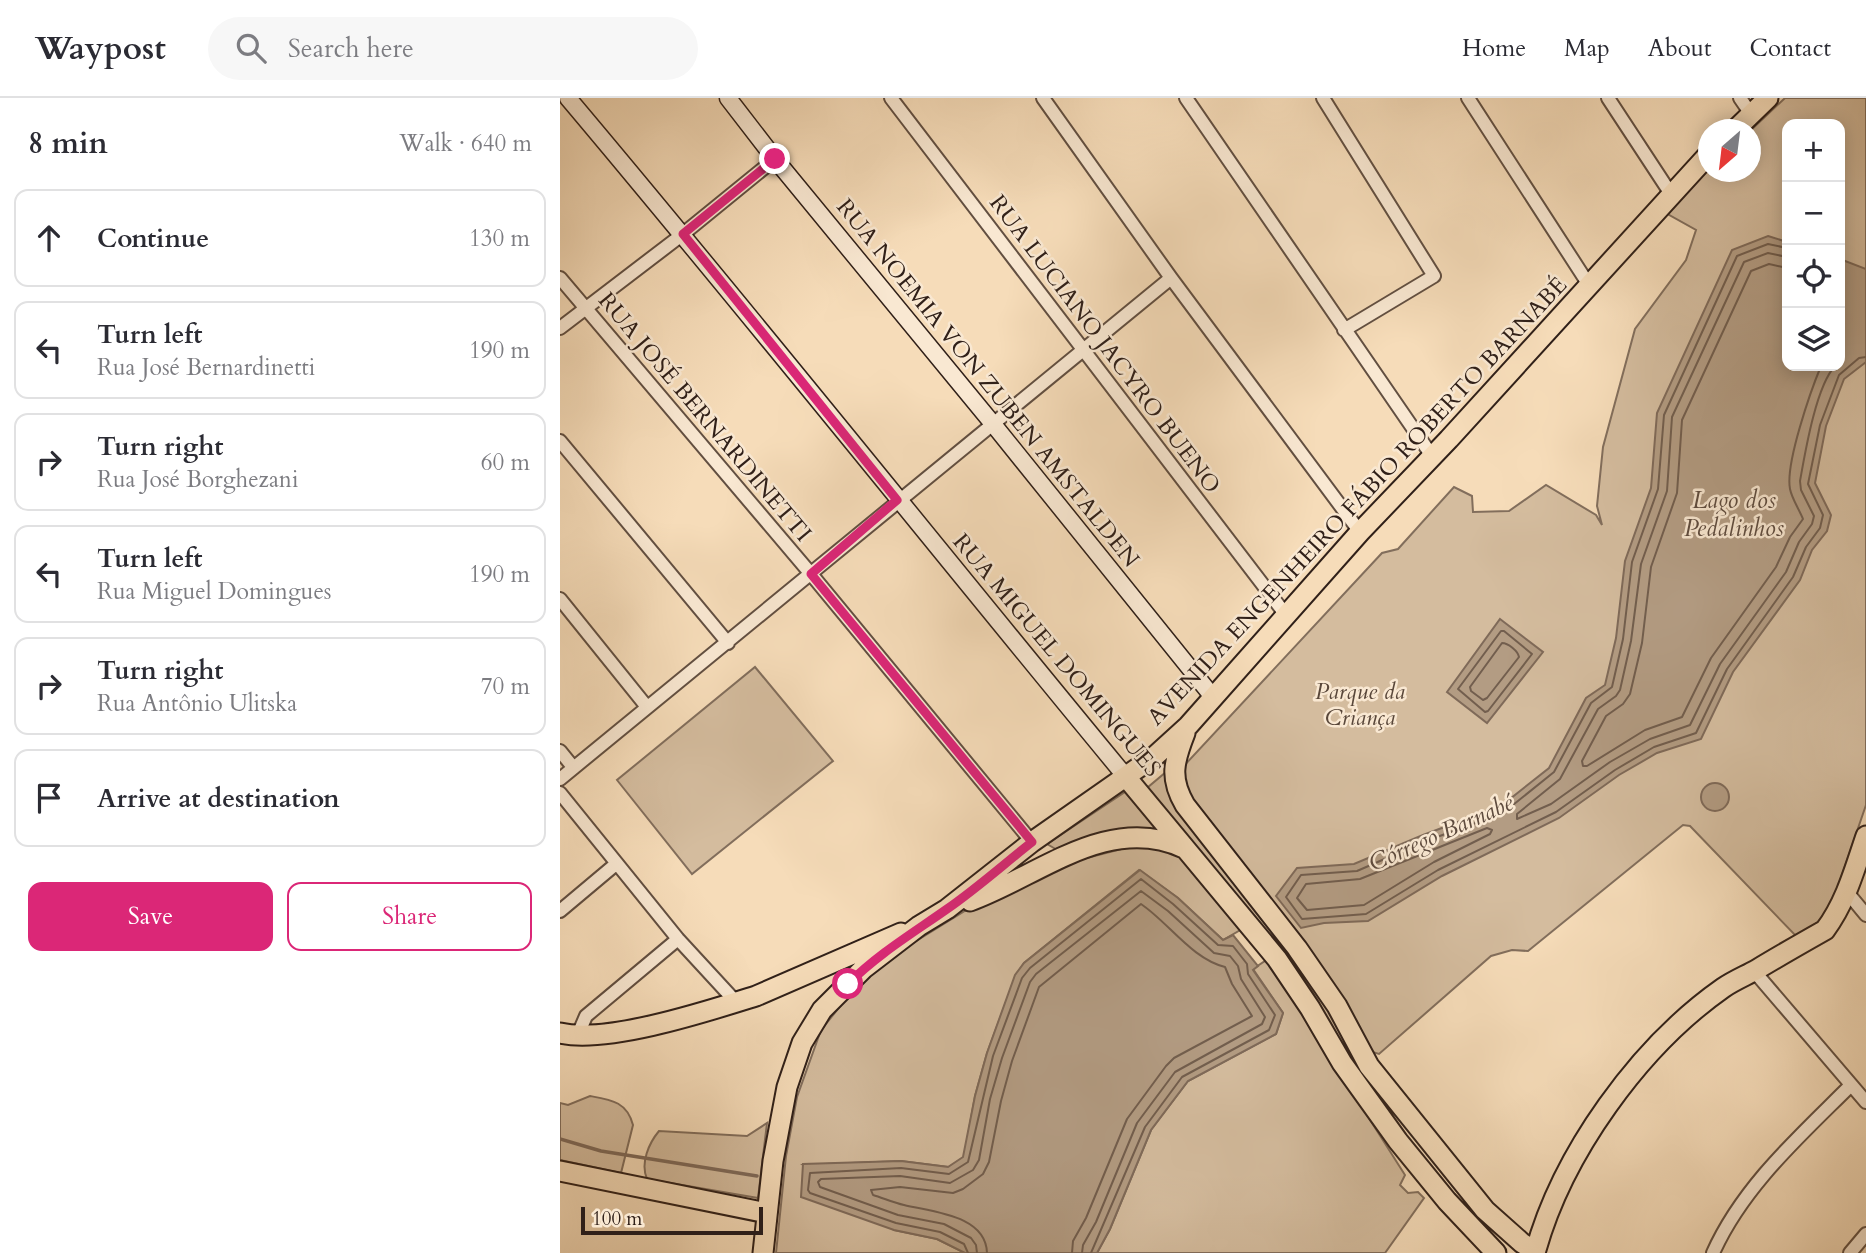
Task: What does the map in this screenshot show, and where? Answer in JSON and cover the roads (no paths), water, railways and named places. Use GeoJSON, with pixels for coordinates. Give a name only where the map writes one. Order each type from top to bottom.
{"type":"FeatureCollection","features":[{"type":"Feature","properties":{"kind":"main road","name":"RUA MIGUEL DOMINGUES"},"geometry":{"type":"LineString","coordinates":[[568,98],[683,234],[897,500],[1277,959],[1342,1063],[1398,1141],[1447,1201],[1496,1253]]}},
{"type":"Feature","properties":{"kind":"main road","name":"RUA NOEMIA VON ZUBEN AMSTALDEN"},"geometry":{"type":"LineString","coordinates":[[728,98],[1213,697]]}},
{"type":"Feature","properties":{"kind":"main road"},"geometry":{"type":"LineString","coordinates":[[1745,106],[1768,98]]}},
{"type":"Feature","properties":{"kind":"main road","name":"AVENIDA ENGENHEIRO FÁBIO ROBERTO BARNABÉ"},"geometry":{"type":"LineString","coordinates":[[763,1253],[787,1087],[802,1044],[821,1010],[863,969],[919,926],[947,909],[1032,842],[1155,756],[1188,726],[1360,532],[1698,166]]}},
{"type":"Feature","properties":{"kind":"main road","name":"RUA MIGUEL DOMINGUES"},"geometry":{"type":"LineString","coordinates":[[1188,726],[1175,759],[1175,782],[1185,805],[1297,948],[1337,1006],[1369,1066],[1485,1210],[1522,1243],[1537,1252]]}},
{"type":"Feature","properties":{"kind":"main road"},"geometry":{"type":"LineString","coordinates":[[1537,1252],[1543,1222],[1570,1168],[1596,1124],[1636,1070],[1675,1027],[1725,986],[1825,930],[1835,917],[1846,892],[1866,836]]}},
{"type":"Feature","properties":{"kind":"main road"},"geometry":{"type":"LineString","coordinates":[[947,909],[978,898],[1093,845],[1123,838],[1150,837],[1185,848]]}},
{"type":"Feature","properties":{"kind":"main road"},"geometry":{"type":"LineString","coordinates":[[568,1035],[638,1028],[756,996],[883,939],[919,926]]}},
{"type":"Feature","properties":{"kind":"main road"},"geometry":{"type":"LineString","coordinates":[[560,1171],[767,1213]]}},
{"type":"Feature","properties":{"kind":"street","name":"RUA LUCIANO JACYRO BUENO"},"geometry":{"type":"LineString","coordinates":[[891,98],[1286,615]]}},
{"type":"Feature","properties":{"kind":"street"},"geometry":{"type":"LineString","coordinates":[[1186,98],[1433,456]]}},
{"type":"Feature","properties":{"kind":"street"},"geometry":{"type":"LineString","coordinates":[[1322,98],[1434,276],[1344,330]]}},
{"type":"Feature","properties":{"kind":"street"},"geometry":{"type":"LineString","coordinates":[[1468,98],[1589,285]]}},
{"type":"Feature","properties":{"kind":"street"},"geometry":{"type":"LineString","coordinates":[[1608,98],[1671,194]]}},
{"type":"Feature","properties":{"kind":"street"},"geometry":{"type":"LineString","coordinates":[[1046,99],[1171,278],[1360,532]]}},
{"type":"Feature","properties":{"kind":"street"},"geometry":{"type":"LineString","coordinates":[[560,328],[683,234],[775,159]]}},
{"type":"Feature","properties":{"kind":"street","name":"RUA JOSÉ BERNARDINETTI"},"geometry":{"type":"LineString","coordinates":[[560,278],[811,574],[1032,842]]}},
{"type":"Feature","properties":{"kind":"street"},"geometry":{"type":"LineString","coordinates":[[560,779],[1171,278]]}},
{"type":"Feature","properties":{"kind":"street"},"geometry":{"type":"LineString","coordinates":[[560,441],[728,643]]}},
{"type":"Feature","properties":{"kind":"street"},"geometry":{"type":"LineString","coordinates":[[560,599],[647,707]]}},
{"type":"Feature","properties":{"kind":"street"},"geometry":{"type":"LineString","coordinates":[[560,751],[573,767]]}},
{"type":"Feature","properties":{"kind":"street"},"geometry":{"type":"LineString","coordinates":[[560,793],[678,939],[736,1002]]}},
{"type":"Feature","properties":{"kind":"street"},"geometry":{"type":"LineString","coordinates":[[560,911],[616,864]]}},
{"type":"Feature","properties":{"kind":"street"},"geometry":{"type":"LineString","coordinates":[[1846,892],[1866,915]]}},
{"type":"Feature","properties":{"kind":"street"},"geometry":{"type":"LineString","coordinates":[[568,1035],[586,1016],[678,939]]}},
{"type":"Feature","properties":{"kind":"street"},"geometry":{"type":"LineString","coordinates":[[1754,971],[1866,1102]]}},
{"type":"Feature","properties":{"kind":"street"},"geometry":{"type":"LineString","coordinates":[[1713,1253],[1762,1176],[1851,1085]]}},
{"type":"Feature","properties":{"kind":"street"},"geometry":{"type":"LineString","coordinates":[[1850,1253],[1866,1234]]}},
{"type":"Feature","properties":{"kind":"water","name":"Lago dos Pedalinhos"},"geometry":{"type":"Polygon","coordinates":[[[1768,236],[1782,240],[1782,371],[1845,371],[1845,261],[1866,269],[1866,362],[1844,379],[1826,426],[1815,483],[1831,515],[1827,531],[1812,550],[1800,580],[1733,672],[1701,739],[1657,753],[1619,775],[1559,818],[1442,876],[1368,921],[1324,923],[1301,928],[1276,896],[1297,868],[1354,864],[1501,806],[1549,768],[1586,698],[1605,685],[1616,638],[1625,561],[1651,488],[1657,413],[1732,250],[1768,236]]]}},
{"type":"Feature","properties":{"kind":"water"},"geometry":{"type":"Polygon","coordinates":[[[1500,619],[1543,652],[1487,723],[1447,692],[1500,619]]]}},
{"type":"Feature","properties":{"kind":"water"},"geometry":{"type":"Polygon","coordinates":[[[1715,783],[1725,787],[1729,797],[1725,807],[1715,811],[1705,807],[1701,797],[1705,787],[1715,783]]]}},
{"type":"Feature","properties":{"kind":"water"},"geometry":{"type":"Polygon","coordinates":[[[1140,870],[1178,898],[1223,940],[1233,935],[1258,966],[1253,970],[1283,1013],[1276,1034],[1188,1081],[1151,1130],[1110,1229],[1097,1253],[965,1253],[937,1239],[894,1230],[801,1197],[803,1164],[901,1161],[948,1167],[963,1157],[987,1053],[1015,975],[1024,963],[1140,870]]]}},
{"type":"Feature","properties":{"kind":"waterway"},"geometry":{"type":"LineString","coordinates":[[560,1139],[601,1151],[757,1176]]}},
{"type":"Feature","properties":{"kind":"park label","name":"Parque da Criança"},"geometry":{"type":"Point","coordinates":[1360,704]}},
{"type":"Feature","properties":{"kind":"water label","name":"Córrego Barnabé"},"geometry":{"type":"Point","coordinates":[1441,833]}}]}
